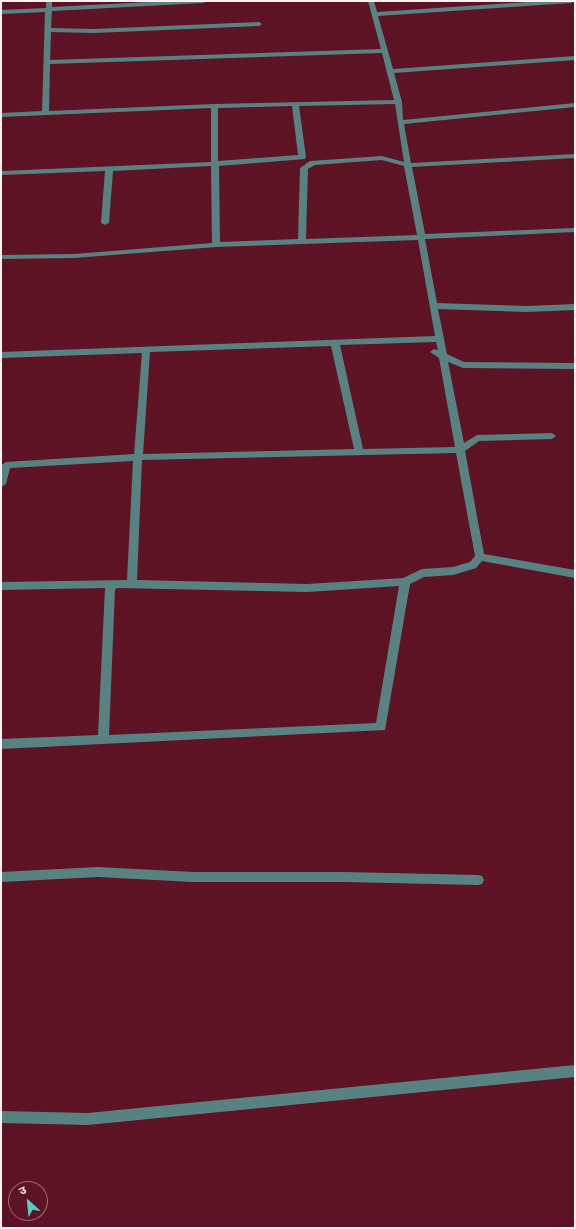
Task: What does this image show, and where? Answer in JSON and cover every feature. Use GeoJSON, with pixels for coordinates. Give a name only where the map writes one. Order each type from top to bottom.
{"type":"FeatureCollection","features":[{"type":"Feature","properties":{"kind":"street"},"geometry":{"type":"LineString","coordinates":[[45,112],[49,1]]}},
{"type":"Feature","properties":{"kind":"street"},"geometry":{"type":"LineString","coordinates":[[1,12],[203,1]]}},
{"type":"Feature","properties":{"kind":"street"},"geometry":{"type":"LineString","coordinates":[[371,1],[398,102],[400,122],[480,557]]}},
{"type":"Feature","properties":{"kind":"street"},"geometry":{"type":"LineString","coordinates":[[374,14],[570,1]]}},
{"type":"Feature","properties":{"kind":"street"},"geometry":{"type":"LineString","coordinates":[[48,30],[94,31],[259,24]]}},
{"type":"Feature","properties":{"kind":"street"},"geometry":{"type":"LineString","coordinates":[[47,62],[384,51]]}},
{"type":"Feature","properties":{"kind":"street"},"geometry":{"type":"LineString","coordinates":[[390,71],[575,58]]}},
{"type":"Feature","properties":{"kind":"street"},"geometry":{"type":"LineString","coordinates":[[1,114],[214,106],[398,102]]}},
{"type":"Feature","properties":{"kind":"street"},"geometry":{"type":"LineString","coordinates":[[1,173],[214,164],[302,157],[295,104]]}},
{"type":"Feature","properties":{"kind":"street"},"geometry":{"type":"LineString","coordinates":[[214,106],[216,245]]}},
{"type":"Feature","properties":{"kind":"street"},"geometry":{"type":"LineString","coordinates":[[400,122],[575,106]]}},
{"type":"Feature","properties":{"kind":"street"},"geometry":{"type":"LineString","coordinates":[[302,242],[304,168],[313,163],[382,158],[408,164],[575,156]]}},
{"type":"Feature","properties":{"kind":"street"},"geometry":{"type":"LineString","coordinates":[[105,223],[109,168]]}},
{"type":"Feature","properties":{"kind":"street"},"geometry":{"type":"LineString","coordinates":[[1,257],[74,256],[216,245],[575,230]]}},
{"type":"Feature","properties":{"kind":"street"},"geometry":{"type":"LineString","coordinates":[[434,306],[527,309],[575,307]]}},
{"type":"Feature","properties":{"kind":"street"},"geometry":{"type":"LineString","coordinates":[[1,356],[84,354],[146,350],[440,339]]}},
{"type":"Feature","properties":{"kind":"street"},"geometry":{"type":"LineString","coordinates":[[335,344],[359,452]]}},
{"type":"Feature","properties":{"kind":"street"},"geometry":{"type":"LineString","coordinates":[[132,584],[138,457],[146,350]]}},
{"type":"Feature","properties":{"kind":"street"},"geometry":{"type":"LineString","coordinates":[[434,352],[463,365],[575,366]]}},
{"type":"Feature","properties":{"kind":"street"},"geometry":{"type":"LineString","coordinates":[[1,484],[6,465],[138,457],[460,450],[477,438],[552,436]]}},
{"type":"Feature","properties":{"kind":"street"},"geometry":{"type":"LineString","coordinates":[[480,557],[575,574]]}},
{"type":"Feature","properties":{"kind":"street"},"geometry":{"type":"LineString","coordinates":[[1,586],[132,584],[307,588],[405,582],[422,573],[453,571],[473,565],[480,557]]}},
{"type":"Feature","properties":{"kind":"street"},"geometry":{"type":"LineString","coordinates":[[1,744],[381,726],[405,582]]}},
{"type":"Feature","properties":{"kind":"street"},"geometry":{"type":"LineString","coordinates":[[103,740],[110,589],[115,584]]}},
{"type":"Feature","properties":{"kind":"street"},"geometry":{"type":"LineString","coordinates":[[1,877],[98,872],[193,877],[345,877],[478,880]]}},
{"type":"Feature","properties":{"kind":"street"},"geometry":{"type":"LineString","coordinates":[[1,1117],[88,1119],[575,1071]]}}]}
